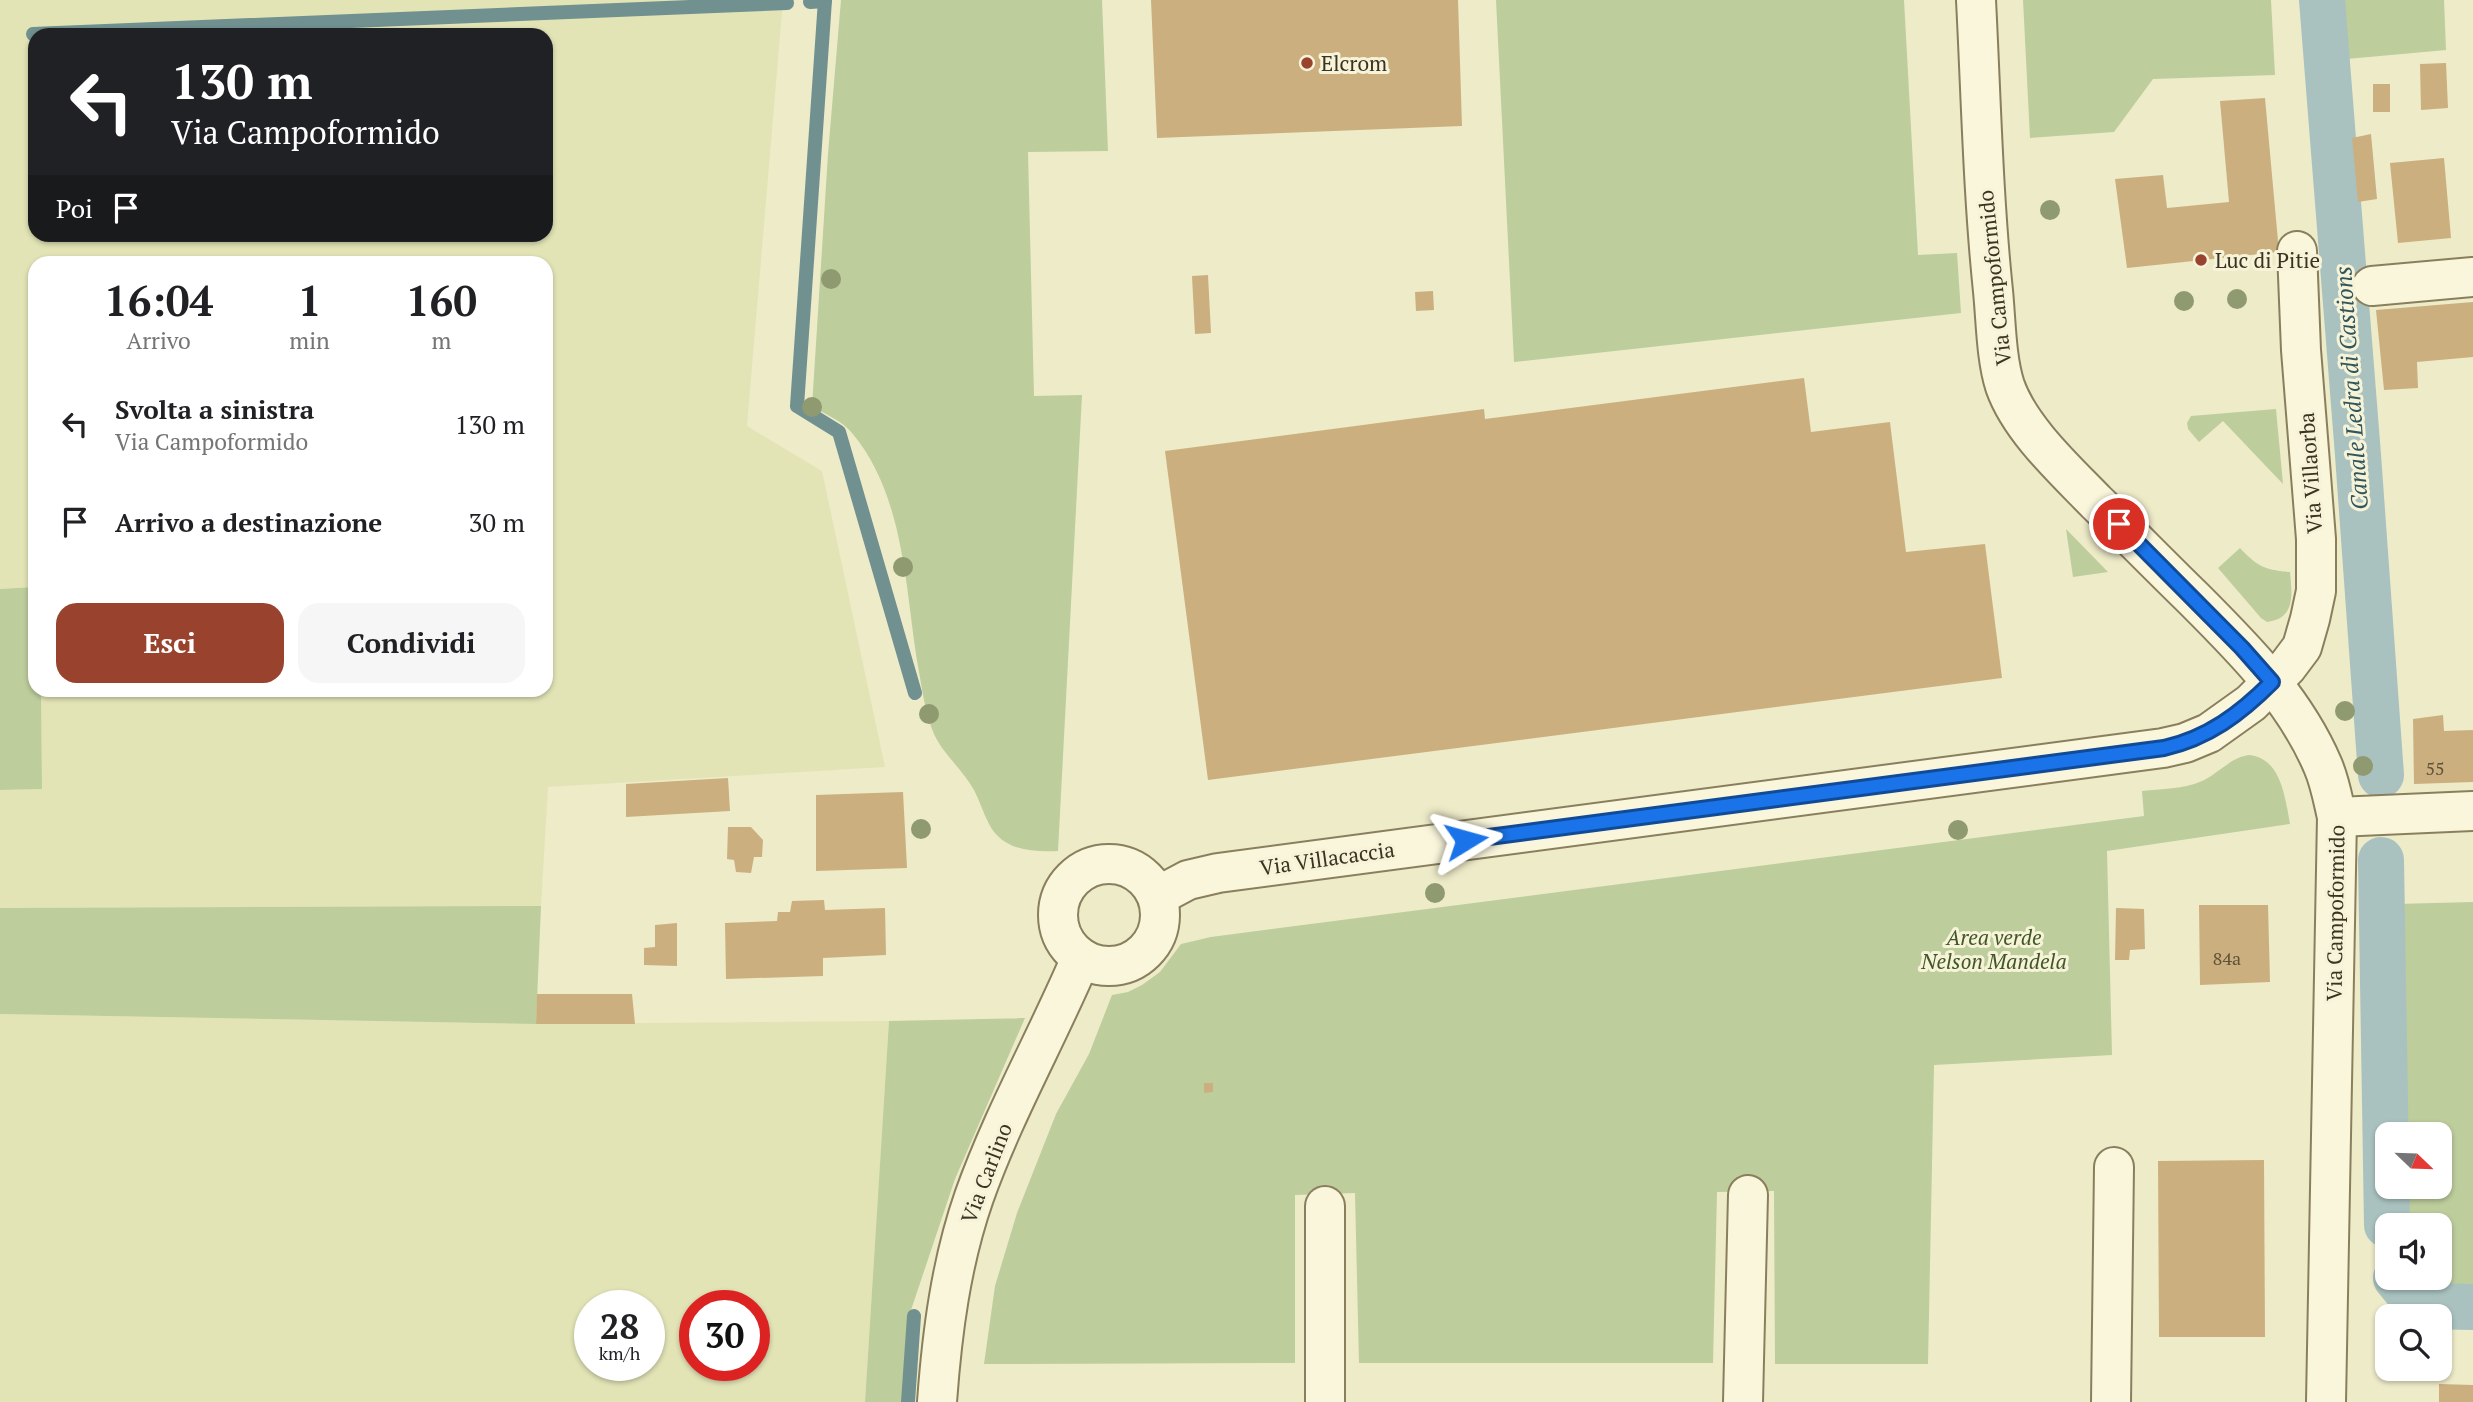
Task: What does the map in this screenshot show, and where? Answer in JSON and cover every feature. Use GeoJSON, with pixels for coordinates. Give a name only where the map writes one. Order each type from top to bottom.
{"type":"FeatureCollection","features":[{"type":"Feature","properties":{"kind":"street","name":"Via Campoformido"},"geometry":{"type":"LineString","coordinates":[[1976,0],[1989,252],[1997,339],[2006,386],[2024,420],[2064,470],[2242,648],[2272,682],[2295,714],[2323,766],[2337,817],[2326,1402]]}},
{"type":"Feature","properties":{"kind":"street","name":"Via Villaorba"},"geometry":{"type":"LineString","coordinates":[[2272,682],[2302,647],[2316,591],[2316,539],[2301,350],[2297,251]]}},
{"type":"Feature","properties":{"kind":"street"},"geometry":{"type":"LineString","coordinates":[[2372,286],[2473,277]]}},
{"type":"Feature","properties":{"kind":"street","name":"Via Villacaccia"},"geometry":{"type":"LineString","coordinates":[[1158,896],[1188,880],[1218,873],[2164,748],[2209,733],[2251,703],[2272,682]]}},
{"type":"Feature","properties":{"kind":"street"},"geometry":{"type":"LineString","coordinates":[[2337,817],[2473,811]]}},
{"type":"Feature","properties":{"kind":"street"},"geometry":{"type":"LineString","coordinates":[[1102,864],[1119,864],[1135,870],[1149,881],[1158,896],[1161,912],[1159,928],[1152,943],[1141,955],[1127,963],[1111,966],[1095,964],[1081,958],[1069,947],[1062,934],[1059,905],[1064,890],[1073,878],[1086,869],[1102,864]]}},
{"type":"Feature","properties":{"kind":"street","name":"Via Carlino"},"geometry":{"type":"LineString","coordinates":[[937,1402],[941,1346],[954,1265],[974,1198],[1081,958]]}},
{"type":"Feature","properties":{"kind":"street"},"geometry":{"type":"LineString","coordinates":[[2110,1402],[2115,1167]]}},
{"type":"Feature","properties":{"kind":"street"},"geometry":{"type":"LineString","coordinates":[[1743,1402],[1748,1195]]}},
{"type":"Feature","properties":{"kind":"street"},"geometry":{"type":"LineString","coordinates":[[1325,1206],[1325,1402]]}},
{"type":"Feature","properties":{"kind":"green space"},"geometry":{"type":"Polygon","coordinates":[[[0,0],[783,0],[747,426],[822,471],[885,767],[548,787],[541,906],[0,908],[0,790],[42,789],[41,697],[553,697],[553,256],[28,256],[28,587],[0,589],[0,0]]]}},
{"type":"Feature","properties":{"kind":"green space"},"geometry":{"type":"Polygon","coordinates":[[[841,0],[1102,0],[1108,151],[1028,152],[1034,396],[1082,395],[1058,851],[1028,850],[1002,840],[989,824],[969,783],[938,741],[924,700],[900,544],[883,485],[870,458],[852,433],[839,421],[812,407],[841,0]]]}},
{"type":"Feature","properties":{"kind":"green space"},"geometry":{"type":"Polygon","coordinates":[[[1496,0],[1904,0],[1918,255],[1957,253],[1961,313],[1514,362],[1496,0]]]}},
{"type":"Feature","properties":{"kind":"green space"},"geometry":{"type":"Polygon","coordinates":[[[2023,0],[2271,0],[2275,75],[2153,79],[2114,132],[2030,138],[2023,0]]]}},
{"type":"Feature","properties":{"kind":"green space"},"geometry":{"type":"Polygon","coordinates":[[[2342,0],[2444,0],[2446,50],[2347,59],[2342,0]]]}},
{"type":"Feature","properties":{"kind":"green space"},"geometry":{"type":"Polygon","coordinates":[[[2276,409],[2283,484],[2223,421],[2199,442],[2188,429],[2187,423],[2191,416],[2276,409]]]}},
{"type":"Feature","properties":{"kind":"green space"},"geometry":{"type":"Polygon","coordinates":[[[2066,529],[2108,572],[2073,577],[2066,529]]]}},
{"type":"Feature","properties":{"kind":"green space"},"geometry":{"type":"Polygon","coordinates":[[[2240,548],[2262,566],[2290,572],[2290,604],[2283,616],[2276,620],[2267,622],[2261,618],[2218,568],[2240,548]]]}},
{"type":"Feature","properties":{"kind":"green space"},"geometry":{"type":"Polygon","coordinates":[[[28,587],[28,697],[41,697],[42,789],[0,790],[0,589],[28,587]]]}},
{"type":"Feature","properties":{"kind":"green space","name":"Area verde Nelson Mandela"},"geometry":{"type":"Polygon","coordinates":[[[2249,755],[2260,758],[2275,771],[2280,780],[2290,824],[2107,851],[2112,1055],[1934,1065],[1928,1364],[1775,1364],[1774,1191],[1717,1192],[1713,1363],[1359,1363],[1355,1193],[1295,1195],[1295,1363],[984,1364],[995,1286],[1017,1213],[1056,1114],[1089,1054],[1112,995],[1128,992],[1160,972],[1181,944],[1211,937],[2144,816],[2142,791],[2195,784],[2236,759],[2249,755]]]}},
{"type":"Feature","properties":{"kind":"green space"},"geometry":{"type":"Polygon","coordinates":[[[2473,902],[2473,1301],[2420,1300],[2412,1290],[2452,1290],[2452,1213],[2393,1213],[2393,1199],[2452,1199],[2452,1122],[2394,1122],[2396,904],[2473,902]]]}},
{"type":"Feature","properties":{"kind":"green space"},"geometry":{"type":"Polygon","coordinates":[[[541,906],[536,1024],[0,1014],[0,908],[541,906]]]}},
{"type":"Feature","properties":{"kind":"green space"},"geometry":{"type":"Polygon","coordinates":[[[0,1014],[536,1024],[889,1021],[865,1402],[0,1402],[0,1014]]]}},
{"type":"Feature","properties":{"kind":"green space"},"geometry":{"type":"Polygon","coordinates":[[[1025,1018],[955,1179],[910,1313],[904,1402],[865,1402],[889,1021],[1025,1018]]]}},
{"type":"Feature","properties":{"kind":"building","name":"Elcrom"},"geometry":{"type":"Polygon","coordinates":[[[1151,0],[1458,0],[1462,126],[1157,138],[1151,0]]]}},
{"type":"Feature","properties":{"kind":"building"},"geometry":{"type":"Polygon","coordinates":[[[2446,63],[2448,108],[2421,110],[2420,64],[2446,63]]]}},
{"type":"Feature","properties":{"kind":"building"},"geometry":{"type":"Polygon","coordinates":[[[2373,84],[2390,84],[2390,112],[2373,112],[2373,84]]]}},
{"type":"Feature","properties":{"kind":"building"},"geometry":{"type":"Polygon","coordinates":[[[2265,98],[2279,252],[2127,268],[2115,179],[2163,175],[2167,208],[2229,202],[2220,101],[2265,98]]]}},
{"type":"Feature","properties":{"kind":"building"},"geometry":{"type":"Polygon","coordinates":[[[2371,134],[2377,199],[2358,202],[2352,138],[2371,134]]]}},
{"type":"Feature","properties":{"kind":"building"},"geometry":{"type":"Polygon","coordinates":[[[2444,158],[2451,238],[2398,243],[2390,163],[2444,158]]]}},
{"type":"Feature","properties":{"kind":"building"},"geometry":{"type":"Polygon","coordinates":[[[1208,275],[1211,333],[1195,334],[1192,276],[1208,275]]]}},
{"type":"Feature","properties":{"kind":"building"},"geometry":{"type":"Polygon","coordinates":[[[1433,291],[1434,310],[1416,311],[1415,292],[1433,291]]]}},
{"type":"Feature","properties":{"kind":"building"},"geometry":{"type":"Polygon","coordinates":[[[2473,302],[2473,357],[2417,362],[2418,388],[2384,390],[2376,310],[2473,302]]]}},
{"type":"Feature","properties":{"kind":"building"},"geometry":{"type":"Polygon","coordinates":[[[1804,378],[1811,432],[1890,422],[1906,552],[1985,544],[2002,678],[1208,780],[1165,451],[1484,409],[1485,419],[1804,378]]]}},
{"type":"Feature","properties":{"kind":"building"},"geometry":{"type":"Polygon","coordinates":[[[2443,715],[2444,731],[2473,730],[2473,782],[2414,784],[2413,719],[2443,715]]]}},
{"type":"Feature","properties":{"kind":"building"},"geometry":{"type":"Polygon","coordinates":[[[728,778],[730,811],[626,817],[626,784],[728,778]]]}},
{"type":"Feature","properties":{"kind":"building"},"geometry":{"type":"Polygon","coordinates":[[[903,792],[907,868],[816,871],[816,795],[903,792]]]}},
{"type":"Feature","properties":{"kind":"building"},"geometry":{"type":"Polygon","coordinates":[[[728,827],[751,827],[763,840],[762,857],[754,857],[751,873],[736,872],[734,860],[727,859],[728,827]]]}},
{"type":"Feature","properties":{"kind":"building"},"geometry":{"type":"Polygon","coordinates":[[[824,900],[825,910],[885,908],[886,955],[823,958],[823,976],[726,979],[725,923],[777,921],[778,912],[790,912],[792,901],[824,900]]]}},
{"type":"Feature","properties":{"kind":"building"},"geometry":{"type":"Polygon","coordinates":[[[2199,905],[2268,905],[2270,982],[2200,985],[2199,905]]]}},
{"type":"Feature","properties":{"kind":"building"},"geometry":{"type":"Polygon","coordinates":[[[2116,908],[2144,909],[2145,949],[2130,950],[2129,960],[2115,960],[2116,908]]]}},
{"type":"Feature","properties":{"kind":"building"},"geometry":{"type":"Polygon","coordinates":[[[677,923],[677,966],[644,965],[644,948],[655,947],[655,925],[677,923]]]}},
{"type":"Feature","properties":{"kind":"building"},"geometry":{"type":"Polygon","coordinates":[[[537,994],[632,994],[635,1024],[536,1024],[537,994]]]}},
{"type":"Feature","properties":{"kind":"building"},"geometry":{"type":"Polygon","coordinates":[[[1204,1083],[1213,1083],[1213,1092],[1204,1093],[1204,1083]]]}},
{"type":"Feature","properties":{"kind":"building"},"geometry":{"type":"Polygon","coordinates":[[[2264,1160],[2265,1337],[2159,1337],[2158,1161],[2264,1160]]]}},
{"type":"Feature","properties":{"kind":"building"},"geometry":{"type":"Polygon","coordinates":[[[2439,1384],[2473,1385],[2473,1402],[2439,1402],[2439,1384]]]}},
{"type":"Feature","properties":{"kind":"waterway"},"geometry":{"type":"LineString","coordinates":[[825,0],[797,406],[839,432],[915,693]]}},
{"type":"Feature","properties":{"kind":"waterway","name":"Canale Ledra di Castions"},"geometry":{"type":"LineString","coordinates":[[2322,0],[2381,775]]}},
{"type":"Feature","properties":{"kind":"waterway"},"geometry":{"type":"LineString","coordinates":[[810,2],[825,1]]}},
{"type":"Feature","properties":{"kind":"waterway"},"geometry":{"type":"LineString","coordinates":[[179,28],[787,3]]}},
{"type":"Feature","properties":{"kind":"waterway","name":"Canale Ledra di Castions"},"geometry":{"type":"LineString","coordinates":[[2381,860],[2387,1213]]}},
{"type":"Feature","properties":{"kind":"waterway","name":"Canale Ledra di Castions"},"geometry":{"type":"LineString","coordinates":[[2406,1290],[2419,1306],[2473,1307]]}},
{"type":"Feature","properties":{"kind":"waterway"},"geometry":{"type":"LineString","coordinates":[[908,1402],[914,1316]]}},
{"type":"Feature","properties":{"kind":"place","name":"Elcrom"},"geometry":{"type":"Point","coordinates":[1307,63]}},
{"type":"Feature","properties":{"kind":"place","name":"Luc di Pitie"},"geometry":{"type":"Point","coordinates":[2201,260]}},
{"type":"Feature","properties":{"kind":"route"},"geometry":{"type":"LineString","coordinates":[[1466,840],[2164,748],[2209,733],[2251,703],[2272,682],[2242,648],[2119,524]]}}]}
